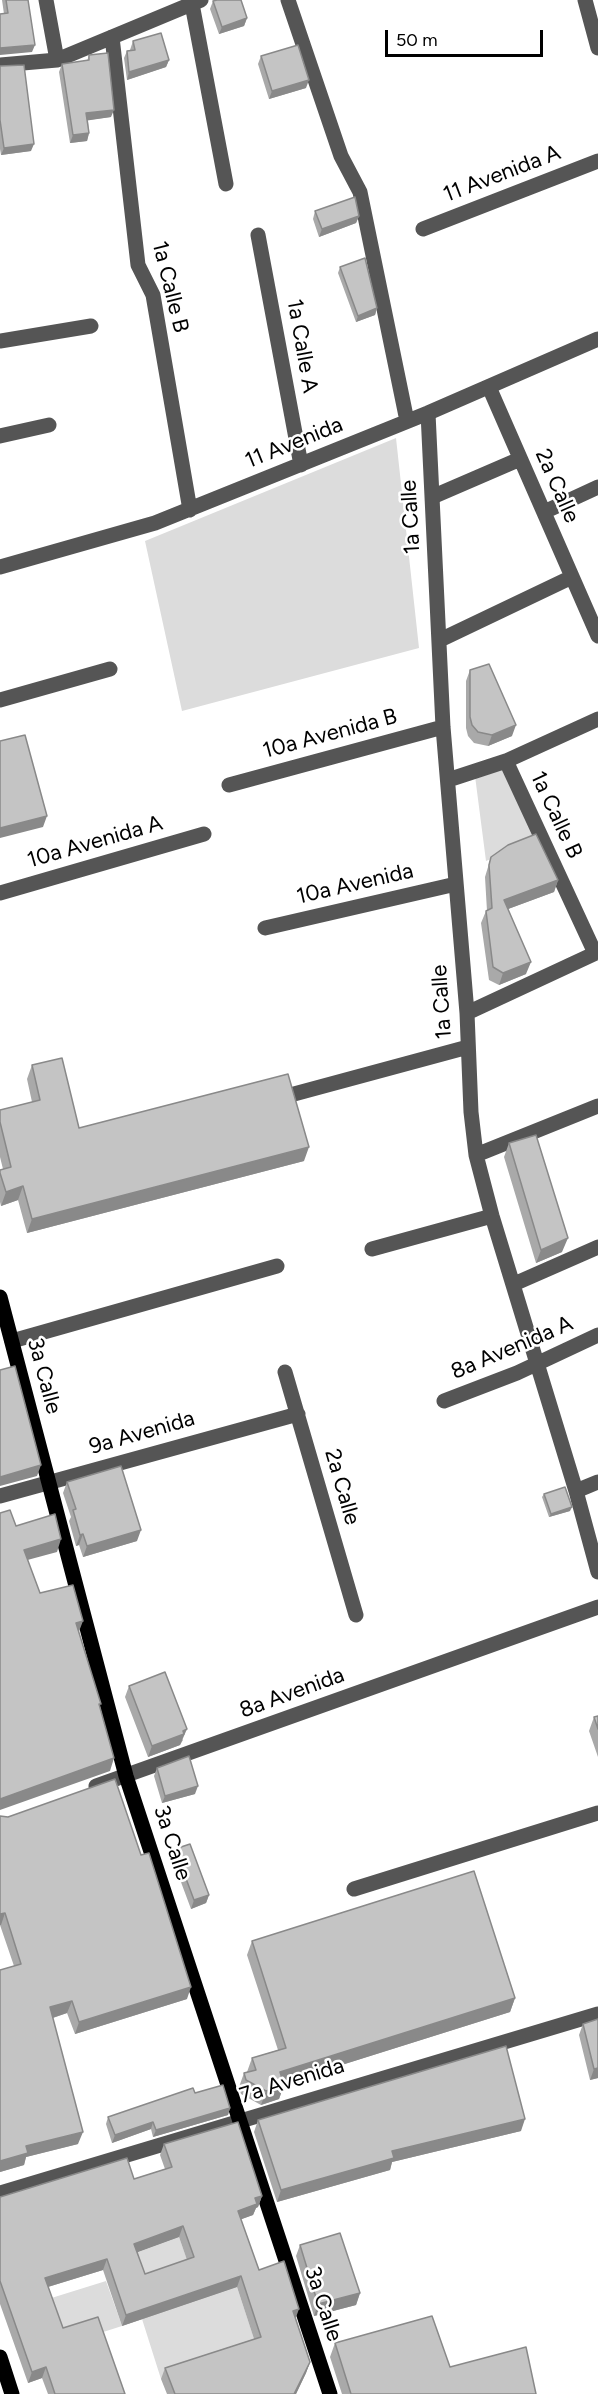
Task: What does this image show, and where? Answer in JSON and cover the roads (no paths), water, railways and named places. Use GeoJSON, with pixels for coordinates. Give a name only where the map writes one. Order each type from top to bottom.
{"type":"FeatureCollection","features":[{"type":"Feature","properties":{"kind":"main road","name":"3a Calle"},"geometry":{"type":"LineString","coordinates":[[0,1297],[126,1776],[330,2394]]}},
{"type":"Feature","properties":{"kind":"main road"},"geometry":{"type":"LineString","coordinates":[[0,2357],[12,2394]]}},
{"type":"Feature","properties":{"kind":"street"},"geometry":{"type":"LineString","coordinates":[[46,0],[57,60]]}},
{"type":"Feature","properties":{"kind":"street"},"geometry":{"type":"LineString","coordinates":[[288,0],[341,156],[360,192],[407,421]]}},
{"type":"Feature","properties":{"kind":"street"},"geometry":{"type":"LineString","coordinates":[[585,0],[598,48]]}},
{"type":"Feature","properties":{"kind":"street"},"geometry":{"type":"LineString","coordinates":[[0,65],[57,60],[196,2],[226,184]]}},
{"type":"Feature","properties":{"kind":"street","name":"1a Calle B"},"geometry":{"type":"LineString","coordinates":[[112,37],[138,265],[153,295],[190,510]]}},
{"type":"Feature","properties":{"kind":"street","name":"11 Avenida A"},"geometry":{"type":"LineString","coordinates":[[423,229],[598,161]]}},
{"type":"Feature","properties":{"kind":"street","name":"1a Calle A"},"geometry":{"type":"LineString","coordinates":[[258,235],[301,465]]}},
{"type":"Feature","properties":{"kind":"street"},"geometry":{"type":"LineString","coordinates":[[0,341],[91,326]]}},
{"type":"Feature","properties":{"kind":"street","name":"11 Avenida"},"geometry":{"type":"LineString","coordinates":[[0,567],[155,523],[190,510],[428,413],[598,339]]}},
{"type":"Feature","properties":{"kind":"street","name":"2a Calle"},"geometry":{"type":"LineString","coordinates":[[489,387],[598,636]]}},
{"type":"Feature","properties":{"kind":"street","name":"1a Calle"},"geometry":{"type":"LineString","coordinates":[[428,413],[443,727],[467,1013],[471,1112],[476,1155],[598,1572]]}},
{"type":"Feature","properties":{"kind":"street"},"geometry":{"type":"LineString","coordinates":[[0,436],[49,425]]}},
{"type":"Feature","properties":{"kind":"street"},"geometry":{"type":"LineString","coordinates":[[432,497],[520,459]]}},
{"type":"Feature","properties":{"kind":"street"},"geometry":{"type":"LineString","coordinates":[[544,512],[598,487]]}},
{"type":"Feature","properties":{"kind":"street"},"geometry":{"type":"LineString","coordinates":[[440,640],[572,577]]}},
{"type":"Feature","properties":{"kind":"street"},"geometry":{"type":"LineString","coordinates":[[0,700],[110,669]]}},
{"type":"Feature","properties":{"kind":"street"},"geometry":{"type":"LineString","coordinates":[[448,780],[506,761],[598,719]]}},
{"type":"Feature","properties":{"kind":"street","name":"10a Avenida B"},"geometry":{"type":"LineString","coordinates":[[229,784],[443,727]]}},
{"type":"Feature","properties":{"kind":"street","name":"1a Calle B"},"geometry":{"type":"LineString","coordinates":[[506,761],[596,952]]}},
{"type":"Feature","properties":{"kind":"street","name":"10a Avenida A"},"geometry":{"type":"LineString","coordinates":[[0,893],[204,834]]}},
{"type":"Feature","properties":{"kind":"street","name":"10a Avenida"},"geometry":{"type":"LineString","coordinates":[[265,928],[456,884]]}},
{"type":"Feature","properties":{"kind":"street"},"geometry":{"type":"LineString","coordinates":[[467,1013],[596,952]]}},
{"type":"Feature","properties":{"kind":"street"},"geometry":{"type":"LineString","coordinates":[[294,1094],[468,1047]]}},
{"type":"Feature","properties":{"kind":"street"},"geometry":{"type":"LineString","coordinates":[[476,1155],[598,1106]]}},
{"type":"Feature","properties":{"kind":"street"},"geometry":{"type":"LineString","coordinates":[[372,1249],[492,1216]]}},
{"type":"Feature","properties":{"kind":"street"},"geometry":{"type":"LineString","coordinates":[[514,1284],[598,1247]]}},
{"type":"Feature","properties":{"kind":"street"},"geometry":{"type":"LineString","coordinates":[[12,1341],[277,1266]]}},
{"type":"Feature","properties":{"kind":"street","name":"8a Avenida A"},"geometry":{"type":"LineString","coordinates":[[444,1401],[536,1365],[598,1335]]}},
{"type":"Feature","properties":{"kind":"street","name":"2a Calle"},"geometry":{"type":"LineString","coordinates":[[285,1372],[356,1615]]}},
{"type":"Feature","properties":{"kind":"street","name":"9a Avenida"},"geometry":{"type":"LineString","coordinates":[[0,1496],[297,1414]]}},
{"type":"Feature","properties":{"kind":"street"},"geometry":{"type":"LineString","coordinates":[[576,1491],[598,1482]]}},
{"type":"Feature","properties":{"kind":"street","name":"8a Avenida"},"geometry":{"type":"LineString","coordinates":[[84,1790],[598,1607]]}},
{"type":"Feature","properties":{"kind":"street"},"geometry":{"type":"LineString","coordinates":[[354,1889],[598,1813]]}},
{"type":"Feature","properties":{"kind":"street","name":"7a Avenida"},"geometry":{"type":"LineString","coordinates":[[0,2193],[598,2014]]}}]}
